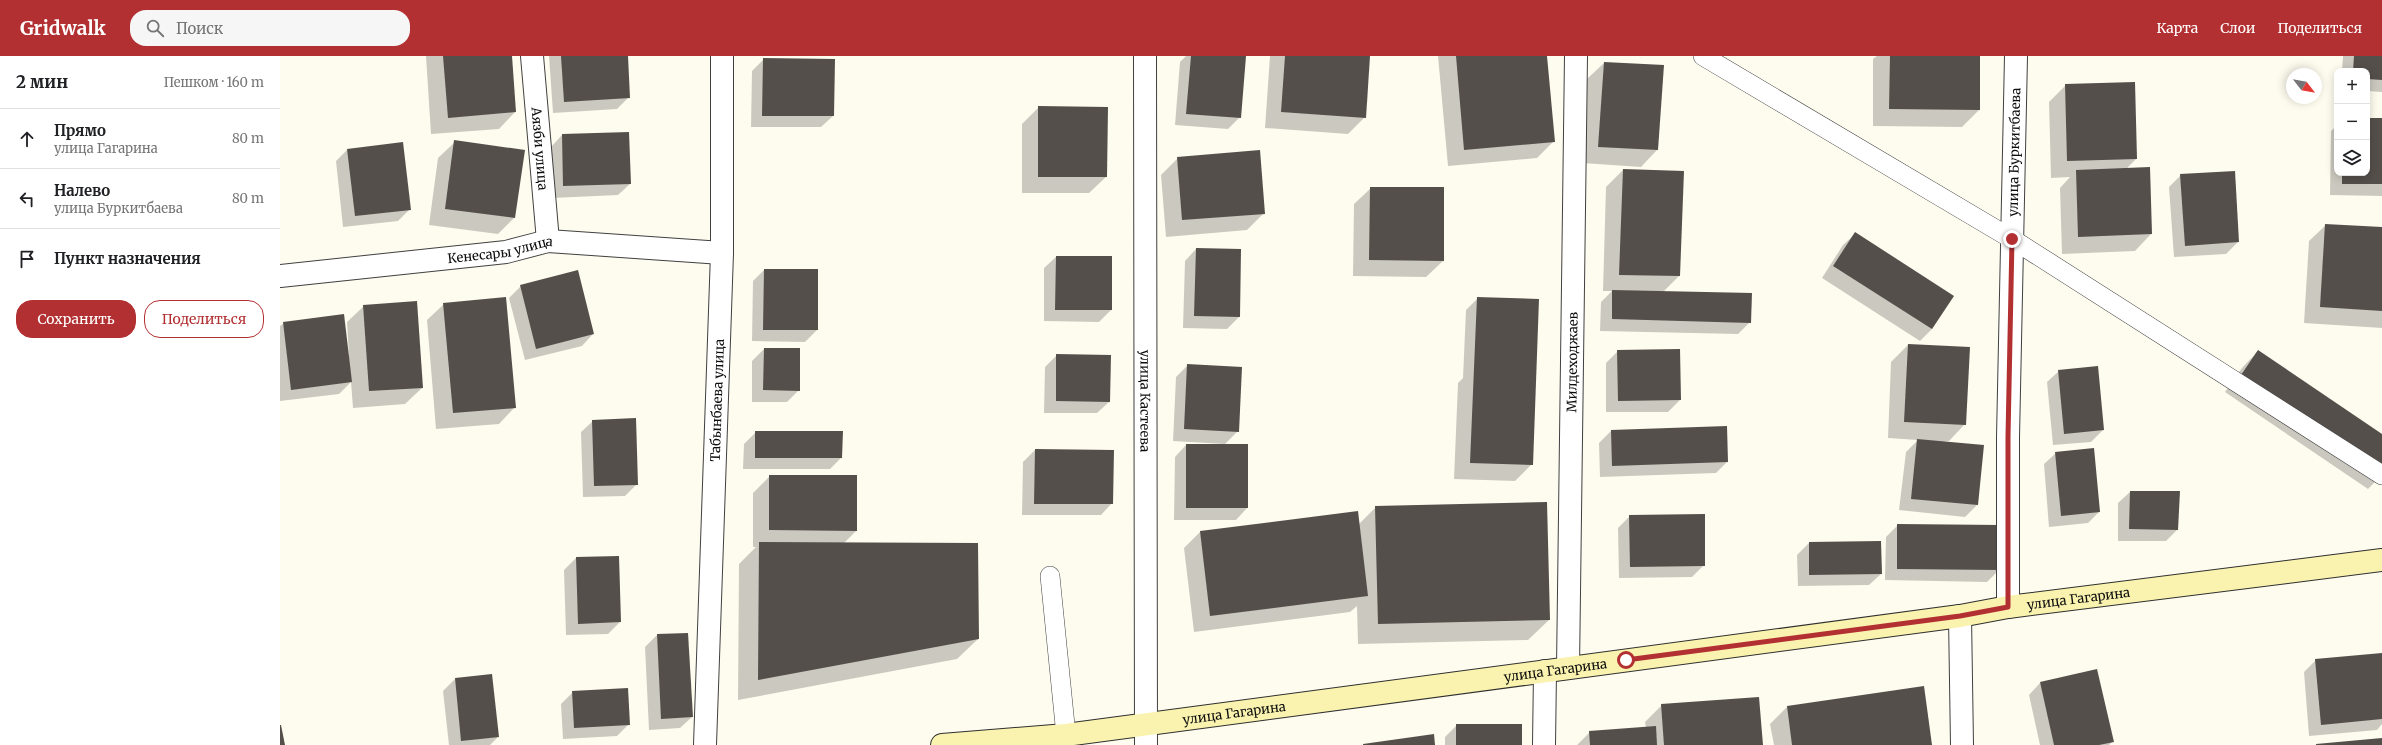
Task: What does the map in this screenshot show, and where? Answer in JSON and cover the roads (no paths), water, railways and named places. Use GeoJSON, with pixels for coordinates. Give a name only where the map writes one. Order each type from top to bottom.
{"type":"FeatureCollection","features":[{"type":"Feature","properties":{"kind":"main road","name":"улица Гагарина"},"geometry":{"type":"LineString","coordinates":[[942,745],[1066,735],[1146,734],[1545,671],[1960,616],[2008,607],[2382,560]]}},
{"type":"Feature","properties":{"kind":"street","name":"Аязби улица"},"geometry":{"type":"LineString","coordinates":[[532,56],[548,241]]}},
{"type":"Feature","properties":{"kind":"street","name":"Табынбаева улица"},"geometry":{"type":"LineString","coordinates":[[705,745],[722,253],[722,56]]}},
{"type":"Feature","properties":{"kind":"street","name":"улица Кастеева"},"geometry":{"type":"LineString","coordinates":[[1145,56],[1146,734]]}},
{"type":"Feature","properties":{"kind":"street","name":"Милдеходжаев"},"geometry":{"type":"LineString","coordinates":[[1568,668],[1576,56]]}},
{"type":"Feature","properties":{"kind":"street","name":"улица Буркитбаева"},"geometry":{"type":"LineString","coordinates":[[2008,607],[2008,437],[2016,56]]}},
{"type":"Feature","properties":{"kind":"street","name":"Кенесары улица"},"geometry":{"type":"LineString","coordinates":[[280,276],[506,252],[548,241],[722,253]]}},
{"type":"Feature","properties":{"kind":"street"},"geometry":{"type":"LineString","coordinates":[[1960,616],[1962,745]]}},
{"type":"Feature","properties":{"kind":"street"},"geometry":{"type":"LineString","coordinates":[[1544,745],[1545,671]]}},
{"type":"Feature","properties":{"kind":"lane"},"geometry":{"type":"LineString","coordinates":[[1703,56],[2012,239],[2382,475]]}},
{"type":"Feature","properties":{"kind":"lane"},"geometry":{"type":"LineString","coordinates":[[1050,576],[1066,735]]}}]}
